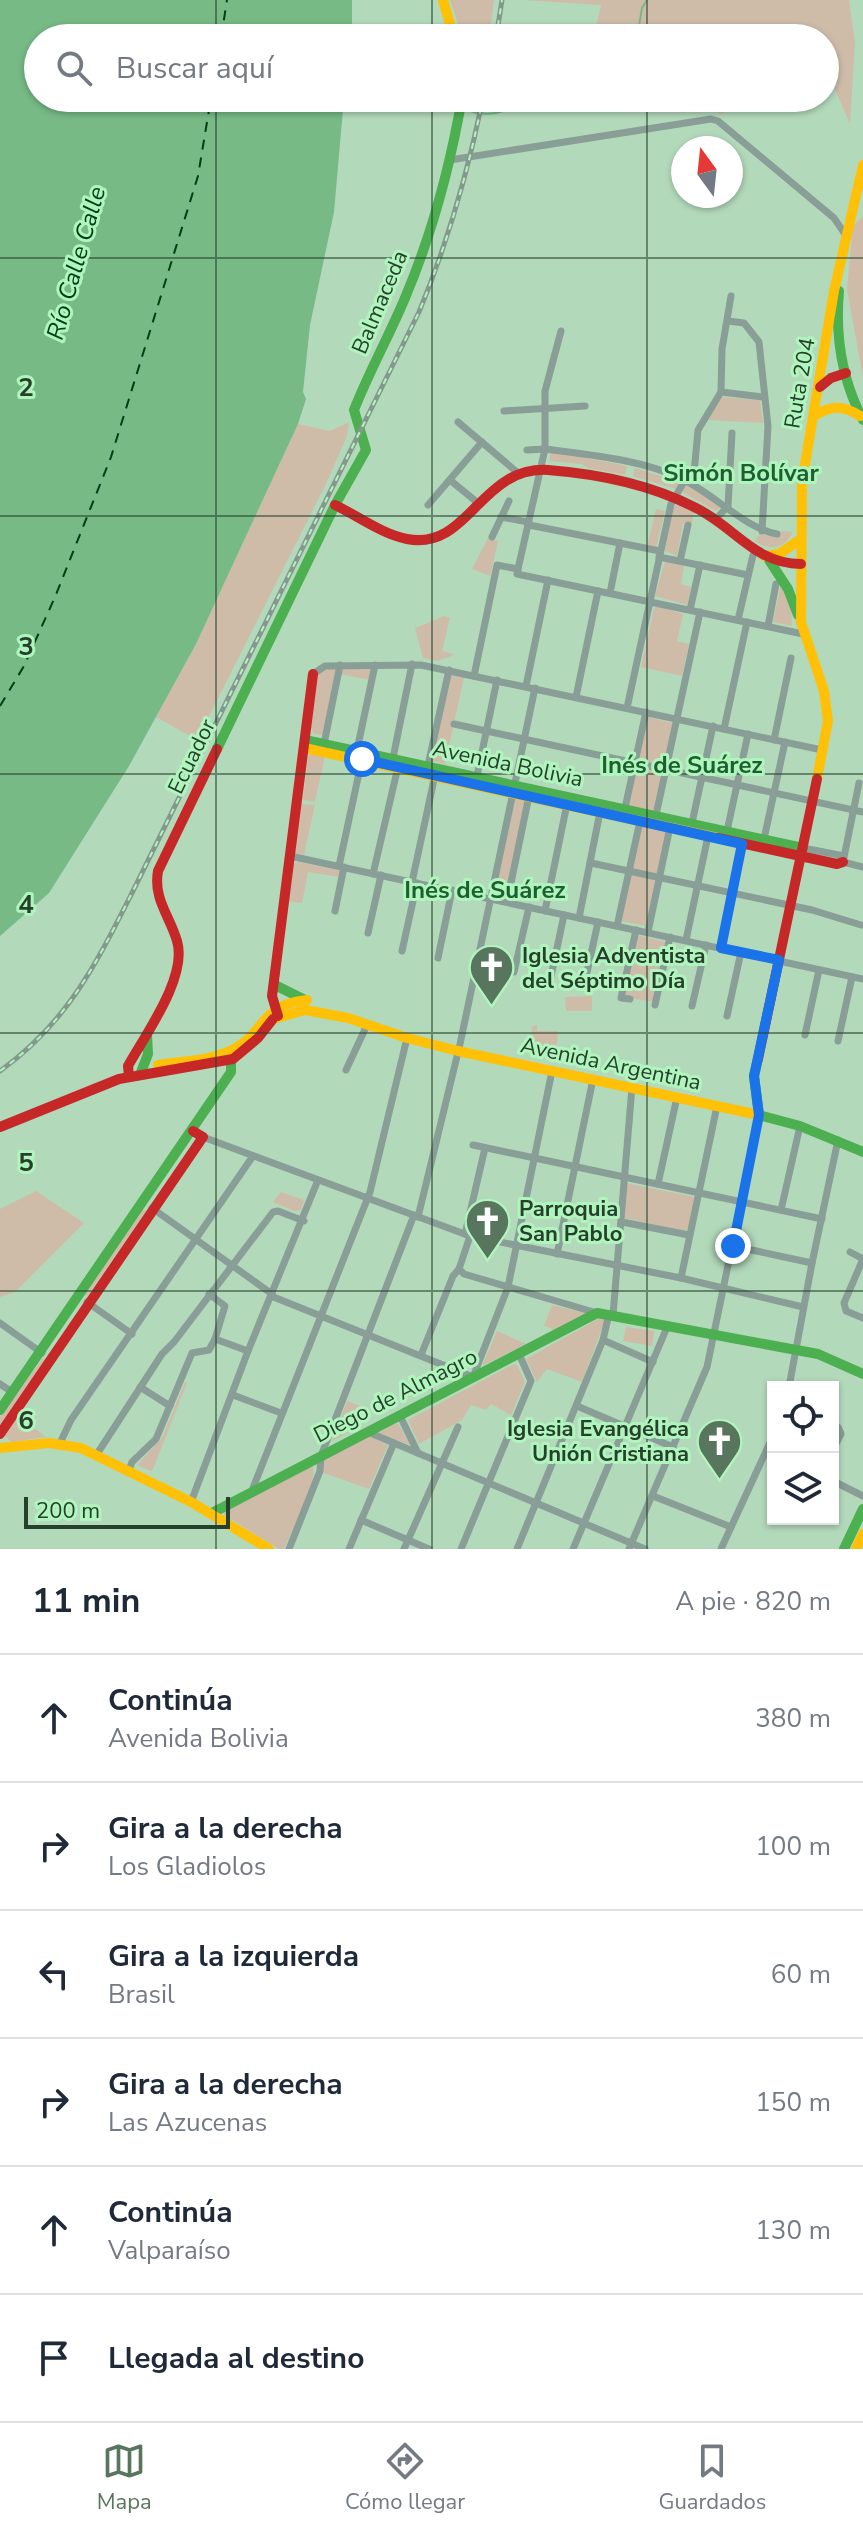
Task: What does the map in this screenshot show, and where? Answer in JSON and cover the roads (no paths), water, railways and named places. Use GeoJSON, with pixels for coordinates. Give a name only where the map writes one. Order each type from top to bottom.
{"type":"FeatureCollection","features":[{"type":"Feature","properties":{"kind":"main road"},"geometry":{"type":"LineString","coordinates":[[443,0],[450,24]]}},
{"type":"Feature","properties":{"kind":"main road","name":"Balmaceda"},"geometry":{"type":"LineString","coordinates":[[335,505],[367,448],[355,425],[356,404],[416,270],[450,160],[460,112]]}},
{"type":"Feature","properties":{"kind":"main road","name":"Ruta 204"},"geometry":{"type":"LineString","coordinates":[[759,1115],[754,1076],[828,721],[826,699],[802,628],[802,482],[834,291],[843,264],[863,165]]}},
{"type":"Feature","properties":{"kind":"main road"},"geometry":{"type":"LineString","coordinates":[[843,264],[838,334],[846,373],[862,418]]}},
{"type":"Feature","properties":{"kind":"main road"},"geometry":{"type":"LineString","coordinates":[[820,387],[831,378],[846,373]]}},
{"type":"Feature","properties":{"kind":"main road"},"geometry":{"type":"LineString","coordinates":[[814,416],[823,409],[837,405],[862,418]]}},
{"type":"Feature","properties":{"kind":"main road"},"geometry":{"type":"LineString","coordinates":[[335,505],[401,537],[419,540],[441,536],[457,527],[497,483],[518,473],[539,470],[597,475],[674,496],[717,518],[763,555],[788,589],[802,628]]}},
{"type":"Feature","properties":{"kind":"main road","name":"Ecuador"},"geometry":{"type":"LineString","coordinates":[[135,1072],[149,1029],[181,959],[177,940],[156,896],[158,871],[335,505]]}},
{"type":"Feature","properties":{"kind":"main road"},"geometry":{"type":"LineString","coordinates":[[763,555],[779,554],[801,539]]}},
{"type":"Feature","properties":{"kind":"main road"},"geometry":{"type":"LineString","coordinates":[[763,555],[801,564]]}},
{"type":"Feature","properties":{"kind":"main road"},"geometry":{"type":"LineString","coordinates":[[276,1012],[272,996],[313,674]]}},
{"type":"Feature","properties":{"kind":"main road","name":"Avenida Bolivia"},"geometry":{"type":"LineString","coordinates":[[304,744],[324,744],[360,755]]}},
{"type":"Feature","properties":{"kind":"main road","name":"Avenida Bolivia"},"geometry":{"type":"LineString","coordinates":[[304,744],[395,762],[428,765],[477,776],[515,788],[529,796],[742,844],[803,852]]}},
{"type":"Feature","properties":{"kind":"main road","name":"Avenida Bolivia"},"geometry":{"type":"LineString","coordinates":[[395,762],[435,775],[625,808],[764,839],[837,864],[843,859]]}},
{"type":"Feature","properties":{"kind":"main road","name":"Avenida Argentina"},"geometry":{"type":"LineString","coordinates":[[275,985],[348,1018],[407,1038],[759,1115],[800,1126],[863,1152]]}},
{"type":"Feature","properties":{"kind":"main road"},"geometry":{"type":"LineString","coordinates":[[0,1127],[135,1072],[216,1062],[252,1044],[276,1012],[293,1002],[307,1000]]}},
{"type":"Feature","properties":{"kind":"main road","name":"Avenida Argentina"},"geometry":{"type":"LineString","coordinates":[[276,1012],[305,1010],[348,1018]]}},
{"type":"Feature","properties":{"kind":"main road","name":"Ecuador"},"geometry":{"type":"LineString","coordinates":[[135,1072],[148,1054],[149,1029]]}},
{"type":"Feature","properties":{"kind":"main road"},"geometry":{"type":"LineString","coordinates":[[148,1054],[153,1061],[162,1064]]}},
{"type":"Feature","properties":{"kind":"main road"},"geometry":{"type":"LineString","coordinates":[[22,1116],[87,1084],[162,1064],[232,1055]]}},
{"type":"Feature","properties":{"kind":"main road"},"geometry":{"type":"LineString","coordinates":[[0,1434],[50,1359],[84,1300],[198,1134],[232,1069],[232,1055]]}},
{"type":"Feature","properties":{"kind":"main road"},"geometry":{"type":"LineString","coordinates":[[216,1062],[225,1071],[224,1083]]}},
{"type":"Feature","properties":{"kind":"main road"},"geometry":{"type":"LineString","coordinates":[[0,1410],[40,1352],[84,1300]]}},
{"type":"Feature","properties":{"kind":"main road"},"geometry":{"type":"LineString","coordinates":[[606,1314],[818,1354],[863,1374]]}},
{"type":"Feature","properties":{"kind":"main road","name":"Diego de Almagro"},"geometry":{"type":"LineString","coordinates":[[212,1513],[473,1377],[606,1314]]}},
{"type":"Feature","properties":{"kind":"main road"},"geometry":{"type":"LineString","coordinates":[[0,1448],[60,1443],[97,1454],[212,1513],[269,1549]]}},
{"type":"Feature","properties":{"kind":"main road"},"geometry":{"type":"LineString","coordinates":[[844,1549],[863,1509]]}},
{"type":"Feature","properties":{"kind":"main road"},"geometry":{"type":"LineString","coordinates":[[856,1549],[863,1534]]}},
{"type":"Feature","properties":{"kind":"street"},"geometry":{"type":"LineString","coordinates":[[450,160],[711,119],[718,121],[825,211],[847,237]]}},
{"type":"Feature","properties":{"kind":"street"},"geometry":{"type":"LineString","coordinates":[[627,708],[674,496],[689,482],[698,430],[721,392],[722,349],[731,296]]}},
{"type":"Feature","properties":{"kind":"street"},"geometry":{"type":"LineString","coordinates":[[728,321],[744,323],[759,342],[768,426],[760,530],[747,542]]}},
{"type":"Feature","properties":{"kind":"street"},"geometry":{"type":"LineString","coordinates":[[561,331],[545,391],[545,449],[517,574],[768,626],[802,628]]}},
{"type":"Feature","properties":{"kind":"street"},"geometry":{"type":"LineString","coordinates":[[721,392],[763,397]]}},
{"type":"Feature","properties":{"kind":"street"},"geometry":{"type":"LineString","coordinates":[[504,411],[585,406]]}},
{"type":"Feature","properties":{"kind":"street"},"geometry":{"type":"LineString","coordinates":[[458,422],[518,473]]}},
{"type":"Feature","properties":{"kind":"street"},"geometry":{"type":"LineString","coordinates":[[717,518],[728,506],[732,433]]}},
{"type":"Feature","properties":{"kind":"street"},"geometry":{"type":"LineString","coordinates":[[428,505],[482,442]]}},
{"type":"Feature","properties":{"kind":"street"},"geometry":{"type":"LineString","coordinates":[[527,450],[545,449],[660,470],[689,482],[760,530],[777,534]]}},
{"type":"Feature","properties":{"kind":"street"},"geometry":{"type":"LineString","coordinates":[[450,480],[478,503]]}},
{"type":"Feature","properties":{"kind":"street"},"geometry":{"type":"LineString","coordinates":[[492,537],[509,501]]}},
{"type":"Feature","properties":{"kind":"street"},"geometry":{"type":"LineString","coordinates":[[501,517],[748,575]]}},
{"type":"Feature","properties":{"kind":"street"},"geometry":{"type":"LineString","coordinates":[[680,561],[688,525]]}},
{"type":"Feature","properties":{"kind":"street"},"geometry":{"type":"LineString","coordinates":[[610,593],[620,543]]}},
{"type":"Feature","properties":{"kind":"street"},"geometry":{"type":"LineString","coordinates":[[724,729],[748,575],[763,555]]}},
{"type":"Feature","properties":{"kind":"street"},"geometry":{"type":"LineString","coordinates":[[474,676],[497,565],[518,569]]}},
{"type":"Feature","properties":{"kind":"street"},"geometry":{"type":"LineString","coordinates":[[690,610],[700,565]]}},
{"type":"Feature","properties":{"kind":"street"},"geometry":{"type":"LineString","coordinates":[[289,1549],[320,1471],[321,1456],[416,1216],[458,1051],[526,739],[530,687],[548,580]]}},
{"type":"Feature","properties":{"kind":"street"},"geometry":{"type":"LineString","coordinates":[[768,626],[776,584]]}},
{"type":"Feature","properties":{"kind":"street"},"geometry":{"type":"LineString","coordinates":[[576,697],[598,591]]}},
{"type":"Feature","properties":{"kind":"street"},"geometry":{"type":"LineString","coordinates":[[656,815],[700,612]]}},
{"type":"Feature","properties":{"kind":"street"},"geometry":{"type":"LineString","coordinates":[[774,740],[791,658]]}},
{"type":"Feature","properties":{"kind":"street"},"geometry":{"type":"LineString","coordinates":[[313,674],[325,666],[412,664],[822,750]]}},
{"type":"Feature","properties":{"kind":"street"},"geometry":{"type":"LineString","coordinates":[[368,933],[412,664]]}},
{"type":"Feature","properties":{"kind":"street"},"geometry":{"type":"LineString","coordinates":[[324,744],[340,665]]}},
{"type":"Feature","properties":{"kind":"street"},"geometry":{"type":"LineString","coordinates":[[335,911],[375,665]]}},
{"type":"Feature","properties":{"kind":"street"},"geometry":{"type":"LineString","coordinates":[[428,765],[449,670]]}},
{"type":"Feature","properties":{"kind":"street"},"geometry":{"type":"LineString","coordinates":[[477,776],[497,680]]}},
{"type":"Feature","properties":{"kind":"street"},"geometry":{"type":"LineString","coordinates":[[625,808],[646,712]]}},
{"type":"Feature","properties":{"kind":"street"},"geometry":{"type":"LineString","coordinates":[[454,724],[863,812]]}},
{"type":"Feature","properties":{"kind":"street"},"geometry":{"type":"LineString","coordinates":[[692,823],[713,726]]}},
{"type":"Feature","properties":{"kind":"street"},"geometry":{"type":"LineString","coordinates":[[727,831],[748,734]]}},
{"type":"Feature","properties":{"kind":"street"},"geometry":{"type":"LineString","coordinates":[[764,839],[785,742]]}},
{"type":"Feature","properties":{"kind":"street"},"geometry":{"type":"LineString","coordinates":[[402,951],[435,775]]}},
{"type":"Feature","properties":{"kind":"street"},"geometry":{"type":"LineString","coordinates":[[859,783],[843,859],[863,867]]}},
{"type":"Feature","properties":{"kind":"street"},"geometry":{"type":"LineString","coordinates":[[507,902],[529,796]]}},
{"type":"Feature","properties":{"kind":"street"},"geometry":{"type":"LineString","coordinates":[[545,911],[567,804]]}},
{"type":"Feature","properties":{"kind":"street"},"geometry":{"type":"LineString","coordinates":[[579,918],[600,812]]}},
{"type":"Feature","properties":{"kind":"street"},"geometry":{"type":"LineString","coordinates":[[617,926],[640,821]]}},
{"type":"Feature","properties":{"kind":"street"},"geometry":{"type":"LineString","coordinates":[[648,932],[670,827]]}},
{"type":"Feature","properties":{"kind":"street"},"geometry":{"type":"LineString","coordinates":[[686,940],[708,836]]}},
{"type":"Feature","properties":{"kind":"street"},"geometry":{"type":"LineString","coordinates":[[721,948],[742,844]]}},
{"type":"Feature","properties":{"kind":"street"},"geometry":{"type":"LineString","coordinates":[[290,856],[863,979]]}},
{"type":"Feature","properties":{"kind":"street"},"geometry":{"type":"LineString","coordinates":[[591,863],[792,905],[861,925]]}},
{"type":"Feature","properties":{"kind":"street"},"geometry":{"type":"LineString","coordinates":[[438,958],[452,890]]}},
{"type":"Feature","properties":{"kind":"street"},"geometry":{"type":"LineString","coordinates":[[514,972],[529,907]]}},
{"type":"Feature","properties":{"kind":"street"},"geometry":{"type":"LineString","coordinates":[[550,981],[564,915]]}},
{"type":"Feature","properties":{"kind":"street"},"geometry":{"type":"LineString","coordinates":[[586,977],[598,922]]}},
{"type":"Feature","properties":{"kind":"street"},"geometry":{"type":"LineString","coordinates":[[630,999],[621,998],[636,930]]}},
{"type":"Feature","properties":{"kind":"street"},"geometry":{"type":"LineString","coordinates":[[655,1005],[670,937]]}},
{"type":"Feature","properties":{"kind":"street"},"geometry":{"type":"LineString","coordinates":[[692,1006],[706,945]]}},
{"type":"Feature","properties":{"kind":"street"},"geometry":{"type":"LineString","coordinates":[[727,1016],[741,952]]}},
{"type":"Feature","properties":{"kind":"street"},"geometry":{"type":"LineString","coordinates":[[805,1035],[819,970]]}},
{"type":"Feature","properties":{"kind":"street"},"geometry":{"type":"LineString","coordinates":[[838,1041],[852,977]]}},
{"type":"Feature","properties":{"kind":"street"},"geometry":{"type":"LineString","coordinates":[[346,1070],[367,1025]]}},
{"type":"Feature","properties":{"kind":"street"},"geometry":{"type":"LineString","coordinates":[[251,1493],[367,1198],[407,1038]]}},
{"type":"Feature","properties":{"kind":"street"},"geometry":{"type":"LineString","coordinates":[[148,1206],[233,1264],[272,1295],[473,1377],[508,1287],[552,1071]]}},
{"type":"Feature","properties":{"kind":"street"},"geometry":{"type":"LineString","coordinates":[[557,1254],[593,1079]]}},
{"type":"Feature","properties":{"kind":"street"},"geometry":{"type":"LineString","coordinates":[[517,1549],[603,1340],[622,1222],[632,1087]]}},
{"type":"Feature","properties":{"kind":"street"},"geometry":{"type":"LineString","coordinates":[[658,1184],[677,1097]]}},
{"type":"Feature","properties":{"kind":"street"},"geometry":{"type":"LineString","coordinates":[[681,1278],[717,1106]]}},
{"type":"Feature","properties":{"kind":"street"},"geometry":{"type":"LineString","coordinates":[[630,1546],[707,1367],[759,1115]]}},
{"type":"Feature","properties":{"kind":"street"},"geometry":{"type":"LineString","coordinates":[[781,1210],[800,1126]]}},
{"type":"Feature","properties":{"kind":"street"},"geometry":{"type":"LineString","coordinates":[[198,1134],[468,1235],[681,1278],[803,1307]]}},
{"type":"Feature","properties":{"kind":"street"},"geometry":{"type":"LineString","coordinates":[[790,1381],[838,1140]]}},
{"type":"Feature","properties":{"kind":"street"},"geometry":{"type":"LineString","coordinates":[[473,1145],[822,1219]]}},
{"type":"Feature","properties":{"kind":"street"},"geometry":{"type":"LineString","coordinates":[[421,1355],[453,1276],[459,1269],[485,1148]]}},
{"type":"Feature","properties":{"kind":"street"},"geometry":{"type":"LineString","coordinates":[[60,1443],[71,1420],[253,1156]]}},
{"type":"Feature","properties":{"kind":"street"},"geometry":{"type":"LineString","coordinates":[[191,1502],[318,1180]]}},
{"type":"Feature","properties":{"kind":"street"},"geometry":{"type":"LineString","coordinates":[[97,1454],[140,1387],[273,1212],[304,1221]]}},
{"type":"Feature","properties":{"kind":"street"},"geometry":{"type":"LineString","coordinates":[[622,1222],[689,1235]]}},
{"type":"Feature","properties":{"kind":"street"},"geometry":{"type":"LineString","coordinates":[[733,1246],[812,1263]]}},
{"type":"Feature","properties":{"kind":"street"},"geometry":{"type":"LineString","coordinates":[[850,1252],[863,1259],[844,1307],[846,1311],[863,1318]]}},
{"type":"Feature","properties":{"kind":"street"},"geometry":{"type":"LineString","coordinates":[[459,1269],[464,1274],[606,1314]]}},
{"type":"Feature","properties":{"kind":"street"},"geometry":{"type":"LineString","coordinates":[[129,1470],[132,1462],[156,1439],[192,1353],[209,1350],[215,1339],[225,1306],[209,1294]]}},
{"type":"Feature","properties":{"kind":"street"},"geometry":{"type":"LineString","coordinates":[[84,1300],[132,1334]]}},
{"type":"Feature","properties":{"kind":"street"},"geometry":{"type":"LineString","coordinates":[[0,1323],[50,1359]]}},
{"type":"Feature","properties":{"kind":"street"},"geometry":{"type":"LineString","coordinates":[[573,1549],[668,1325]]}},
{"type":"Feature","properties":{"kind":"street"},"geometry":{"type":"LineString","coordinates":[[215,1339],[248,1351]]}},
{"type":"Feature","properties":{"kind":"street"},"geometry":{"type":"LineString","coordinates":[[603,1340],[653,1362]]}},
{"type":"Feature","properties":{"kind":"street"},"geometry":{"type":"LineString","coordinates":[[461,1549],[531,1381],[519,1354]]}},
{"type":"Feature","properties":{"kind":"street"},"geometry":{"type":"LineString","coordinates":[[0,1384],[12,1392]]}},
{"type":"Feature","properties":{"kind":"street"},"geometry":{"type":"LineString","coordinates":[[140,1387],[170,1406]]}},
{"type":"Feature","properties":{"kind":"street"},"geometry":{"type":"LineString","coordinates":[[233,1395],[281,1413]]}},
{"type":"Feature","properties":{"kind":"street"},"geometry":{"type":"LineString","coordinates":[[577,1406],[673,1447]]}},
{"type":"Feature","properties":{"kind":"street"},"geometry":{"type":"LineString","coordinates":[[400,1416],[418,1453]]}},
{"type":"Feature","properties":{"kind":"street"},"geometry":{"type":"LineString","coordinates":[[404,1549],[458,1427]]}},
{"type":"Feature","properties":{"kind":"street"},"geometry":{"type":"LineString","coordinates":[[368,1432],[584,1523],[630,1546],[645,1549]]}},
{"type":"Feature","properties":{"kind":"street"},"geometry":{"type":"LineString","coordinates":[[349,1549],[394,1443]]}},
{"type":"Feature","properties":{"kind":"street"},"geometry":{"type":"LineString","coordinates":[[721,1549],[767,1449]]}},
{"type":"Feature","properties":{"kind":"street"},"geometry":{"type":"LineString","coordinates":[[839,1484],[863,1496]]}},
{"type":"Feature","properties":{"kind":"street"},"geometry":{"type":"LineString","coordinates":[[653,1496],[731,1527]]}},
{"type":"Feature","properties":{"kind":"street"},"geometry":{"type":"LineString","coordinates":[[361,1520],[429,1549]]}},
{"type":"Feature","properties":{"kind":"water","name":"Río Calle Calle"},"geometry":{"type":"Polygon","coordinates":[[[0,0],[352,0],[352,24],[24,24],[24,112],[343,112],[334,212],[310,325],[303,392],[306,399],[298,424],[196,644],[129,766],[49,893],[0,936],[0,0]]]}},
{"type":"Feature","properties":{"kind":"waterway"},"geometry":{"type":"LineString","coordinates":[[639,24],[647,0]]}},
{"type":"Feature","properties":{"kind":"waterway"},"geometry":{"type":"LineString","coordinates":[[475,112],[496,112]]}},
{"type":"Feature","properties":{"kind":"railway"},"geometry":{"type":"LineString","coordinates":[[498,24],[502,0]]}},
{"type":"Feature","properties":{"kind":"railway"},"geometry":{"type":"LineString","coordinates":[[0,1071],[24,1052],[62,1012],[93,967],[133,891],[419,312],[456,206],[480,112]]}},
{"type":"Feature","properties":{"kind":"place","name":"Iglesia Adventista del Séptimo Día"},"geometry":{"type":"Point","coordinates":[491,1007]}},
{"type":"Feature","properties":{"kind":"place","name":"Parroquia San Pablo"},"geometry":{"type":"Point","coordinates":[488,1260]}},
{"type":"Feature","properties":{"kind":"place","name":"Iglesia Evangélica Unión Cristiana"},"geometry":{"type":"Point","coordinates":[720,1480]}},
{"type":"Feature","properties":{"kind":"district","name":"Simón Bolívar"},"geometry":{"type":"Point","coordinates":[741,473]}},
{"type":"Feature","properties":{"kind":"district","name":"Inés de Suárez"},"geometry":{"type":"Point","coordinates":[682,765]}},
{"type":"Feature","properties":{"kind":"district","name":"Inés de Suárez"},"geometry":{"type":"Point","coordinates":[485,890]}}]}
